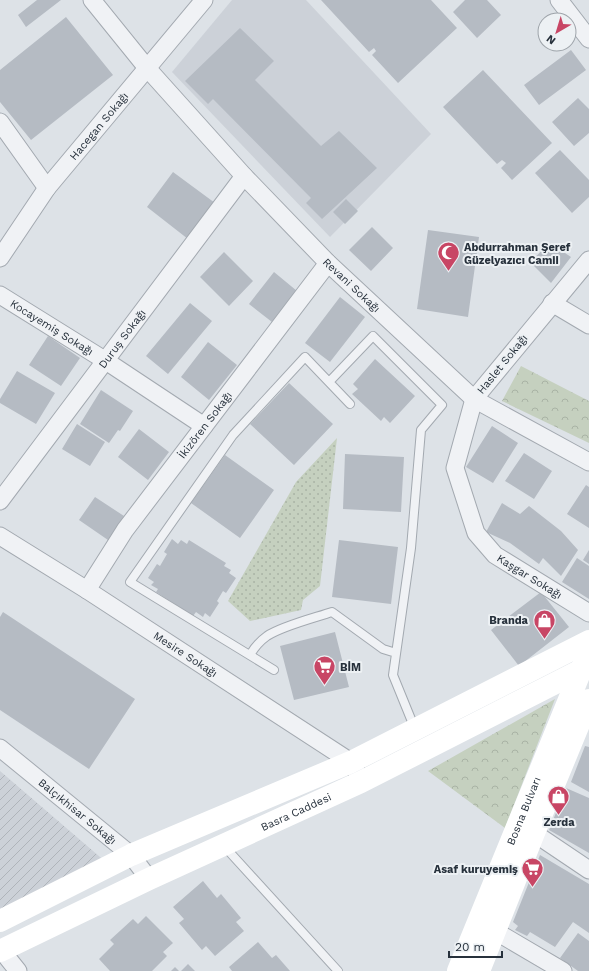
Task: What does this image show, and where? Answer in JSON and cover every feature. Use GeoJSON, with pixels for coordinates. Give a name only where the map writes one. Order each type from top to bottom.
{"type":"FeatureCollection","features":[{"type":"Feature","properties":{"kind":"main road"},"geometry":{"type":"LineString","coordinates":[[0,921],[131,855],[352,762],[589,641]]}},
{"type":"Feature","properties":{"kind":"main road","name":"Basra Caddesi"},"geometry":{"type":"LineString","coordinates":[[1,951],[149,878],[361,782],[586,662]]}},
{"type":"Feature","properties":{"kind":"main road","name":"Bosna Bulvarı"},"geometry":{"type":"LineString","coordinates":[[458,971],[586,662]]}},
{"type":"Feature","properties":{"kind":"main road","name":"Bosna Bulvarı"},"geometry":{"type":"LineString","coordinates":[[479,971],[589,700]]}},
{"type":"Feature","properties":{"kind":"street","name":"Revani Sokağı"},"geometry":{"type":"LineString","coordinates":[[92,0],[147,68],[244,176],[328,263],[474,399],[589,462]]}},
{"type":"Feature","properties":{"kind":"street","name":"Hacegan Sokağı"},"geometry":{"type":"LineString","coordinates":[[0,258],[47,188],[204,0]]}},
{"type":"Feature","properties":{"kind":"street"},"geometry":{"type":"LineString","coordinates":[[559,0],[589,39]]}},
{"type":"Feature","properties":{"kind":"street"},"geometry":{"type":"LineString","coordinates":[[0,122],[47,188]]}},
{"type":"Feature","properties":{"kind":"street","name":"Duruş Sokağı"},"geometry":{"type":"LineString","coordinates":[[0,501],[244,176]]}},
{"type":"Feature","properties":{"kind":"street","name":"Haslet Sokağı"},"geometry":{"type":"LineString","coordinates":[[476,532],[455,468],[474,399],[589,260]]}},
{"type":"Feature","properties":{"kind":"street","name":"İkizören Sokağı"},"geometry":{"type":"LineString","coordinates":[[87,590],[125,530],[328,263]]}},
{"type":"Feature","properties":{"kind":"street","name":"Kocayemiş Sokağı"},"geometry":{"type":"LineString","coordinates":[[0,295],[106,361],[204,426]]}},
{"type":"Feature","properties":{"kind":"street"},"geometry":{"type":"LineString","coordinates":[[552,303],[589,325]]}},
{"type":"Feature","properties":{"kind":"street","name":"Kaşgar Sokağı"},"geometry":{"type":"LineString","coordinates":[[476,532],[495,554],[589,613]]}},
{"type":"Feature","properties":{"kind":"street","name":"Mesire Sokağı"},"geometry":{"type":"LineString","coordinates":[[0,536],[87,590],[352,762]]}},
{"type":"Feature","properties":{"kind":"street","name":"Balçıkhisar Sokağı"},"geometry":{"type":"LineString","coordinates":[[0,748],[131,855],[149,878]]}},
{"type":"Feature","properties":{"kind":"street"},"geometry":{"type":"LineString","coordinates":[[352,762],[361,782]]}},
{"type":"Feature","properties":{"kind":"street"},"geometry":{"type":"LineString","coordinates":[[534,833],[589,870]]}},
{"type":"Feature","properties":{"kind":"street"},"geometry":{"type":"LineString","coordinates":[[495,931],[563,971]]}},
{"type":"Feature","properties":{"kind":"street"},"geometry":{"type":"LineString","coordinates":[[1,951],[18,971]]}},
{"type":"Feature","properties":{"kind":"lane"},"geometry":{"type":"LineString","coordinates":[[329,382],[373,336],[442,405],[421,430],[411,548],[393,675],[415,730]]}},
{"type":"Feature","properties":{"kind":"lane"},"geometry":{"type":"LineString","coordinates":[[274,670],[130,582],[233,435],[305,358],[350,404]]}},
{"type":"Feature","properties":{"kind":"lane"},"geometry":{"type":"LineString","coordinates":[[250,655],[258,644],[266,637],[332,612],[383,649],[396,653]]}},
{"type":"Feature","properties":{"kind":"lane"},"geometry":{"type":"LineString","coordinates":[[223,845],[338,971]]}},
{"type":"Feature","properties":{"kind":"shaded area"},"geometry":{"type":"Polygon","coordinates":[[[232,0],[306,0],[431,134],[330,237],[172,72],[232,0]]]}},
{"type":"Feature","properties":{"kind":"shaded area"},"geometry":{"type":"Polygon","coordinates":[[[0,771],[107,863],[0,912],[0,771]]]}},
{"type":"Feature","properties":{"kind":"green space"},"geometry":{"type":"Polygon","coordinates":[[[521,366],[589,401],[589,443],[502,401],[521,366]]]}},
{"type":"Feature","properties":{"kind":"green space"},"geometry":{"type":"Polygon","coordinates":[[[337,438],[320,586],[303,600],[301,610],[250,621],[228,601],[296,482],[337,438]]]}},
{"type":"Feature","properties":{"kind":"green space"},"geometry":{"type":"Polygon","coordinates":[[[555,699],[505,828],[428,771],[555,699]]]}},
{"type":"Feature","properties":{"kind":"building"},"geometry":{"type":"Polygon","coordinates":[[[37,0],[61,0],[26,27],[18,15],[37,0]]]}},
{"type":"Feature","properties":{"kind":"building"},"geometry":{"type":"Polygon","coordinates":[[[321,0],[431,0],[457,28],[398,83],[372,55],[376,51],[374,48],[369,52],[321,0]]]}},
{"type":"Feature","properties":{"kind":"building"},"geometry":{"type":"Polygon","coordinates":[[[465,0],[487,0],[501,15],[477,38],[453,12],[465,0]]]}},
{"type":"Feature","properties":{"kind":"building"},"geometry":{"type":"Polygon","coordinates":[[[66,17],[113,75],[31,140],[0,102],[0,70],[66,17]]]}},
{"type":"Feature","properties":{"kind":"building"},"geometry":{"type":"Polygon","coordinates":[[[240,28],[274,61],[255,80],[321,146],[339,131],[377,168],[322,219],[306,203],[311,198],[213,99],[208,104],[185,81],[240,28]]]}},
{"type":"Feature","properties":{"kind":"building"},"geometry":{"type":"Polygon","coordinates":[[[568,52],[572,52],[586,70],[539,105],[524,85],[568,52]]]}},
{"type":"Feature","properties":{"kind":"building"},"geometry":{"type":"Polygon","coordinates":[[[483,70],[552,143],[512,180],[501,168],[506,163],[502,160],[497,164],[443,107],[483,70]]]}},
{"type":"Feature","properties":{"kind":"building"},"geometry":{"type":"Polygon","coordinates":[[[578,98],[589,109],[589,133],[574,146],[552,122],[578,98]]]}},
{"type":"Feature","properties":{"kind":"building"},"geometry":{"type":"Polygon","coordinates":[[[560,150],[589,180],[589,197],[572,213],[535,173],[560,150]]]}},
{"type":"Feature","properties":{"kind":"building"},"geometry":{"type":"Polygon","coordinates":[[[173,172],[215,203],[188,239],[147,207],[173,172]]]}},
{"type":"Feature","properties":{"kind":"building"},"geometry":{"type":"Polygon","coordinates":[[[346,199],[358,211],[345,224],[333,212],[346,199]]]}},
{"type":"Feature","properties":{"kind":"building"},"geometry":{"type":"Polygon","coordinates":[[[372,227],[393,248],[371,271],[349,250],[372,227]]]}},
{"type":"Feature","properties":{"kind":"building","name":"Abdurrahman Şeref Güzelyazıcı Camii"},"geometry":{"type":"Polygon","coordinates":[[[428,230],[479,237],[468,317],[417,309],[428,230]]]}},
{"type":"Feature","properties":{"kind":"building"},"geometry":{"type":"Polygon","coordinates":[[[550,243],[571,257],[551,283],[530,262],[550,243]]]}},
{"type":"Feature","properties":{"kind":"building"},"geometry":{"type":"Polygon","coordinates":[[[224,252],[253,281],[229,306],[200,277],[224,252]]]}},
{"type":"Feature","properties":{"kind":"building"},"geometry":{"type":"Polygon","coordinates":[[[274,272],[297,291],[272,322],[249,304],[274,272]]]}},
{"type":"Feature","properties":{"kind":"building"},"geometry":{"type":"Polygon","coordinates":[[[340,297],[365,317],[330,362],[305,343],[340,297]]]}},
{"type":"Feature","properties":{"kind":"building"},"geometry":{"type":"Polygon","coordinates":[[[190,303],[212,321],[168,374],[146,356],[190,303]]]}},
{"type":"Feature","properties":{"kind":"building"},"geometry":{"type":"Polygon","coordinates":[[[48,336],[80,358],[61,386],[29,365],[48,336]]]}},
{"type":"Feature","properties":{"kind":"building"},"geometry":{"type":"Polygon","coordinates":[[[208,342],[237,365],[209,400],[181,377],[208,342]]]}},
{"type":"Feature","properties":{"kind":"building"},"geometry":{"type":"Polygon","coordinates":[[[375,359],[415,396],[390,423],[384,417],[381,421],[352,394],[358,389],[353,384],[375,359]]]}},
{"type":"Feature","properties":{"kind":"building"},"geometry":{"type":"Polygon","coordinates":[[[17,371],[55,393],[36,424],[0,403],[0,399],[17,371]]]}},
{"type":"Feature","properties":{"kind":"building"},"geometry":{"type":"Polygon","coordinates":[[[289,383],[333,424],[294,465],[250,424],[289,383]]]}},
{"type":"Feature","properties":{"kind":"building"},"geometry":{"type":"Polygon","coordinates":[[[101,390],[133,411],[120,431],[118,430],[109,443],[80,424],[101,390]]]}},
{"type":"Feature","properties":{"kind":"building"},"geometry":{"type":"Polygon","coordinates":[[[77,424],[105,442],[90,466],[62,449],[77,424]]]}},
{"type":"Feature","properties":{"kind":"building"},"geometry":{"type":"Polygon","coordinates":[[[492,426],[518,443],[493,483],[466,467],[492,426]]]}},
{"type":"Feature","properties":{"kind":"building"},"geometry":{"type":"Polygon","coordinates":[[[139,429],[169,452],[148,480],[118,457],[139,429]]]}},
{"type":"Feature","properties":{"kind":"building"},"geometry":{"type":"Polygon","coordinates":[[[524,453],[552,471],[534,499],[505,481],[524,453]]]}},
{"type":"Feature","properties":{"kind":"building"},"geometry":{"type":"Polygon","coordinates":[[[345,454],[404,457],[401,512],[343,509],[345,454]]]}},
{"type":"Feature","properties":{"kind":"building"},"geometry":{"type":"Polygon","coordinates":[[[225,455],[274,490],[240,538],[191,503],[225,455]]]}},
{"type":"Feature","properties":{"kind":"building"},"geometry":{"type":"Polygon","coordinates":[[[586,485],[589,487],[589,528],[567,514],[586,485]]]}},
{"type":"Feature","properties":{"kind":"building"},"geometry":{"type":"Polygon","coordinates":[[[95,497],[124,516],[108,540],[79,520],[95,497]]]}},
{"type":"Feature","properties":{"kind":"building"},"geometry":{"type":"Polygon","coordinates":[[[502,503],[520,514],[529,506],[561,531],[578,550],[561,576],[543,558],[539,564],[510,543],[486,532],[502,503]]]}},
{"type":"Feature","properties":{"kind":"building"},"geometry":{"type":"Polygon","coordinates":[[[172,539],[178,544],[181,540],[187,544],[189,540],[226,563],[224,566],[231,570],[229,573],[236,578],[226,593],[223,591],[217,601],[219,603],[210,617],[205,613],[203,617],[196,612],[193,616],[156,592],[158,589],[151,585],[154,582],[148,578],[157,564],[160,566],[167,554],[164,552],[172,539]]]}},
{"type":"Feature","properties":{"kind":"building"},"geometry":{"type":"Polygon","coordinates":[[[339,540],[398,547],[391,604],[332,597],[339,540]]]}},
{"type":"Feature","properties":{"kind":"building"},"geometry":{"type":"Polygon","coordinates":[[[589,550],[589,564],[583,560],[589,550]]]}},
{"type":"Feature","properties":{"kind":"building"},"geometry":{"type":"Polygon","coordinates":[[[577,558],[589,566],[589,599],[562,582],[577,558]]]}},
{"type":"Feature","properties":{"kind":"building"},"geometry":{"type":"Polygon","coordinates":[[[541,592],[569,627],[519,666],[491,630],[541,592]]]}},
{"type":"Feature","properties":{"kind":"building"},"geometry":{"type":"Polygon","coordinates":[[[3,612],[135,699],[89,769],[0,710],[0,617],[3,612]]]}},
{"type":"Feature","properties":{"kind":"building"},"geometry":{"type":"Polygon","coordinates":[[[335,632],[349,687],[294,700],[280,646],[335,632]]]}},
{"type":"Feature","properties":{"kind":"building"},"geometry":{"type":"Polygon","coordinates":[[[585,746],[589,747],[589,792],[571,782],[585,746]]]}},
{"type":"Feature","properties":{"kind":"building"},"geometry":{"type":"Polygon","coordinates":[[[566,788],[589,798],[589,853],[549,830],[566,788]]]}},
{"type":"Feature","properties":{"kind":"building"},"geometry":{"type":"Polygon","coordinates":[[[540,855],[589,884],[589,933],[573,922],[555,947],[530,932],[527,936],[515,930],[518,926],[513,922],[540,855]]]}},
{"type":"Feature","properties":{"kind":"building"},"geometry":{"type":"Polygon","coordinates":[[[203,881],[217,898],[221,894],[241,918],[236,922],[244,931],[215,956],[206,946],[202,950],[179,923],[184,919],[173,907],[203,881]]]}},
{"type":"Feature","properties":{"kind":"building"},"geometry":{"type":"Polygon","coordinates":[[[146,916],[173,943],[163,952],[167,956],[152,971],[110,971],[99,959],[114,944],[110,940],[133,919],[138,924],[146,916]]]}},
{"type":"Feature","properties":{"kind":"building"},"geometry":{"type":"Polygon","coordinates":[[[578,933],[589,941],[589,971],[578,971],[560,958],[578,933]]]}},
{"type":"Feature","properties":{"kind":"building"},"geometry":{"type":"Polygon","coordinates":[[[258,942],[272,958],[276,955],[290,971],[232,971],[229,967],[258,942]]]}},
{"type":"Feature","properties":{"kind":"building"},"geometry":{"type":"Polygon","coordinates":[[[188,964],[195,971],[181,971],[188,964]]]}},
{"type":"Feature","properties":{"kind":"building"},"geometry":{"type":"Polygon","coordinates":[[[175,967],[179,971],[171,971],[175,967]]]}},
{"type":"Feature","properties":{"kind":"place","name":"Abdurrahman Şeref Güzelyazıcı Camii"},"geometry":{"type":"Point","coordinates":[448,272]}},
{"type":"Feature","properties":{"kind":"place","name":"Branda"},"geometry":{"type":"Point","coordinates":[544,640]}},
{"type":"Feature","properties":{"kind":"place","name":"BİM"},"geometry":{"type":"Point","coordinates":[324,686]}},
{"type":"Feature","properties":{"kind":"place","name":"Zerda"},"geometry":{"type":"Point","coordinates":[559,816]}},
{"type":"Feature","properties":{"kind":"place","name":"Asaf kuruyemiş"},"geometry":{"type":"Point","coordinates":[533,888]}}]}
